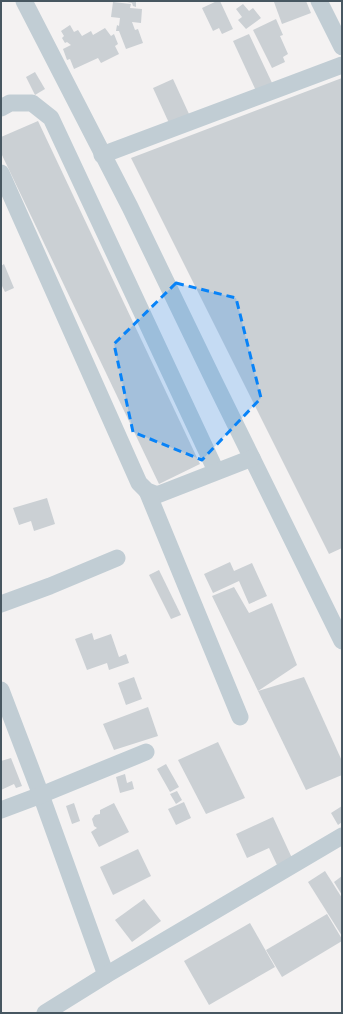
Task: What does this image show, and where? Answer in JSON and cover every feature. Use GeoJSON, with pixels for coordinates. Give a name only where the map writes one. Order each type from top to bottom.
{"type":"FeatureCollection","features":[{"type":"Feature","properties":{"kind":"street"},"geometry":{"type":"LineString","coordinates":[[24,1],[130,207],[342,641]]}},
{"type":"Feature","properties":{"kind":"street"},"geometry":{"type":"LineString","coordinates":[[319,1],[338,29],[342,47]]}},
{"type":"Feature","properties":{"kind":"street"},"geometry":{"type":"LineString","coordinates":[[102,155],[342,65]]}},
{"type":"Feature","properties":{"kind":"street"},"geometry":{"type":"LineString","coordinates":[[1,108],[10,103],[32,103],[51,118],[216,472]]}},
{"type":"Feature","properties":{"kind":"street"},"geometry":{"type":"LineString","coordinates":[[1,173],[139,482],[147,491],[240,717]]}},
{"type":"Feature","properties":{"kind":"street"},"geometry":{"type":"LineString","coordinates":[[147,491],[157,494],[252,458]]}},
{"type":"Feature","properties":{"kind":"street"},"geometry":{"type":"LineString","coordinates":[[1,604],[50,586],[117,558]]}},
{"type":"Feature","properties":{"kind":"street"},"geometry":{"type":"LineString","coordinates":[[1,690],[41,795],[106,975]]}},
{"type":"Feature","properties":{"kind":"street"},"geometry":{"type":"LineString","coordinates":[[1,810],[146,752]]}},
{"type":"Feature","properties":{"kind":"street"},"geometry":{"type":"LineString","coordinates":[[45,1013],[106,975],[342,836]]}},
{"type":"Feature","properties":{"kind":"highlighted area"},"geometry":{"type":"Polygon","coordinates":[[[176,283],[236,298],[261,398],[202,460],[133,432],[114,344],[176,283]]]}},
{"type":"Feature","properties":{"kind":"building"},"geometry":{"type":"Polygon","coordinates":[[[127,1],[136,1],[136,7],[133,6],[132,3],[127,1]]]}},
{"type":"Feature","properties":{"kind":"building"},"geometry":{"type":"Polygon","coordinates":[[[220,1],[233,29],[222,34],[219,28],[213,31],[202,8],[220,1]]]}},
{"type":"Feature","properties":{"kind":"building"},"geometry":{"type":"Polygon","coordinates":[[[306,1],[311,13],[282,24],[274,2],[306,1]]]}},
{"type":"Feature","properties":{"kind":"building"},"geometry":{"type":"Polygon","coordinates":[[[113,2],[131,4],[130,8],[142,9],[141,23],[132,22],[135,30],[138,29],[143,43],[126,49],[119,31],[116,31],[117,25],[119,26],[120,18],[111,17],[113,2]]]}},
{"type":"Feature","properties":{"kind":"building"},"geometry":{"type":"Polygon","coordinates":[[[243,4],[249,11],[253,8],[261,18],[246,29],[238,20],[242,17],[236,9],[243,4]]]}},
{"type":"Feature","properties":{"kind":"building"},"geometry":{"type":"Polygon","coordinates":[[[276,19],[283,35],[280,36],[288,54],[283,57],[285,62],[272,68],[253,30],[276,19]]]}},
{"type":"Feature","properties":{"kind":"building"},"geometry":{"type":"Polygon","coordinates":[[[70,25],[74,32],[78,30],[82,36],[91,31],[93,35],[105,28],[111,36],[114,34],[118,44],[115,46],[119,54],[101,63],[98,58],[74,69],[70,59],[67,60],[63,49],[71,45],[67,42],[65,43],[62,38],[64,36],[61,31],[70,25]]]}},
{"type":"Feature","properties":{"kind":"building"},"geometry":{"type":"Polygon","coordinates":[[[249,34],[273,85],[257,93],[233,41],[249,34]]]}},
{"type":"Feature","properties":{"kind":"building"},"geometry":{"type":"Polygon","coordinates":[[[35,72],[45,89],[35,95],[26,77],[35,72]]]}},
{"type":"Feature","properties":{"kind":"building"},"geometry":{"type":"Polygon","coordinates":[[[342,78],[342,548],[329,554],[131,158],[342,78]]]}},
{"type":"Feature","properties":{"kind":"building"},"geometry":{"type":"Polygon","coordinates":[[[173,79],[189,114],[169,123],[153,88],[173,79]]]}},
{"type":"Feature","properties":{"kind":"building"},"geometry":{"type":"Polygon","coordinates":[[[38,121],[200,464],[159,484],[1,153],[1,137],[38,121]]]}},
{"type":"Feature","properties":{"kind":"building"},"geometry":{"type":"Polygon","coordinates":[[[4,264],[14,288],[5,292],[1,284],[1,266],[4,264]]]}},
{"type":"Feature","properties":{"kind":"building"},"geometry":{"type":"Polygon","coordinates":[[[47,498],[55,524],[34,531],[31,521],[19,525],[13,508],[47,498]]]}},
{"type":"Feature","properties":{"kind":"building"},"geometry":{"type":"Polygon","coordinates":[[[230,562],[234,571],[252,563],[267,596],[249,604],[239,581],[213,593],[204,574],[230,562]]]}},
{"type":"Feature","properties":{"kind":"building"},"geometry":{"type":"Polygon","coordinates":[[[159,570],[181,615],[171,619],[149,575],[159,570]]]}},
{"type":"Feature","properties":{"kind":"building"},"geometry":{"type":"Polygon","coordinates":[[[234,587],[249,613],[272,603],[297,665],[258,691],[212,596],[234,587]]]}},
{"type":"Feature","properties":{"kind":"building"},"geometry":{"type":"Polygon","coordinates":[[[92,633],[94,640],[111,634],[119,657],[126,654],[129,663],[109,670],[107,663],[87,670],[75,639],[92,633]]]}},
{"type":"Feature","properties":{"kind":"building"},"geometry":{"type":"Polygon","coordinates":[[[134,677],[142,699],[126,705],[118,683],[134,677]]]}},
{"type":"Feature","properties":{"kind":"building"},"geometry":{"type":"Polygon","coordinates":[[[304,677],[342,761],[342,775],[306,790],[258,691],[304,677]]]}},
{"type":"Feature","properties":{"kind":"building"},"geometry":{"type":"Polygon","coordinates":[[[148,707],[158,736],[114,750],[103,724],[148,707]]]}},
{"type":"Feature","properties":{"kind":"building"},"geometry":{"type":"Polygon","coordinates":[[[218,742],[245,798],[206,814],[178,760],[218,742]]]}},
{"type":"Feature","properties":{"kind":"building"},"geometry":{"type":"Polygon","coordinates":[[[11,758],[22,786],[16,788],[14,784],[1,790],[1,761],[11,758]]]}},
{"type":"Feature","properties":{"kind":"building"},"geometry":{"type":"Polygon","coordinates":[[[166,764],[179,787],[170,792],[157,769],[166,764]]]}},
{"type":"Feature","properties":{"kind":"building"},"geometry":{"type":"Polygon","coordinates":[[[125,774],[127,783],[132,781],[134,789],[120,793],[116,777],[125,774]]]}},
{"type":"Feature","properties":{"kind":"building"},"geometry":{"type":"Polygon","coordinates":[[[177,791],[182,800],[176,804],[170,794],[177,791]]]}},
{"type":"Feature","properties":{"kind":"building"},"geometry":{"type":"Polygon","coordinates":[[[184,802],[191,818],[176,825],[168,809],[184,802]]]}},
{"type":"Feature","properties":{"kind":"building"},"geometry":{"type":"Polygon","coordinates":[[[74,803],[80,821],[72,824],[66,806],[74,803]]]}},
{"type":"Feature","properties":{"kind":"building"},"geometry":{"type":"Polygon","coordinates":[[[114,803],[129,832],[99,847],[91,832],[97,828],[94,826],[92,819],[95,815],[100,814],[100,810],[114,803]]]}},
{"type":"Feature","properties":{"kind":"building"},"geometry":{"type":"Polygon","coordinates":[[[342,806],[342,822],[338,825],[331,813],[342,806]]]}},
{"type":"Feature","properties":{"kind":"building"},"geometry":{"type":"Polygon","coordinates":[[[273,817],[292,858],[277,865],[269,848],[247,858],[236,834],[273,817]]]}},
{"type":"Feature","properties":{"kind":"building"},"geometry":{"type":"Polygon","coordinates":[[[138,849],[151,876],[113,895],[100,867],[138,849]]]}},
{"type":"Feature","properties":{"kind":"building"},"geometry":{"type":"Polygon","coordinates":[[[325,871],[342,898],[342,936],[308,882],[325,871]]]}},
{"type":"Feature","properties":{"kind":"building"},"geometry":{"type":"Polygon","coordinates":[[[342,876],[342,895],[334,882],[342,876]]]}},
{"type":"Feature","properties":{"kind":"building"},"geometry":{"type":"Polygon","coordinates":[[[144,899],[161,921],[132,942],[115,920],[144,899]]]}},
{"type":"Feature","properties":{"kind":"building"},"geometry":{"type":"Polygon","coordinates":[[[327,914],[342,941],[282,977],[266,950],[327,914]]]}},
{"type":"Feature","properties":{"kind":"building"},"geometry":{"type":"Polygon","coordinates":[[[250,923],[275,967],[209,1005],[184,961],[250,923]]]}}]}
